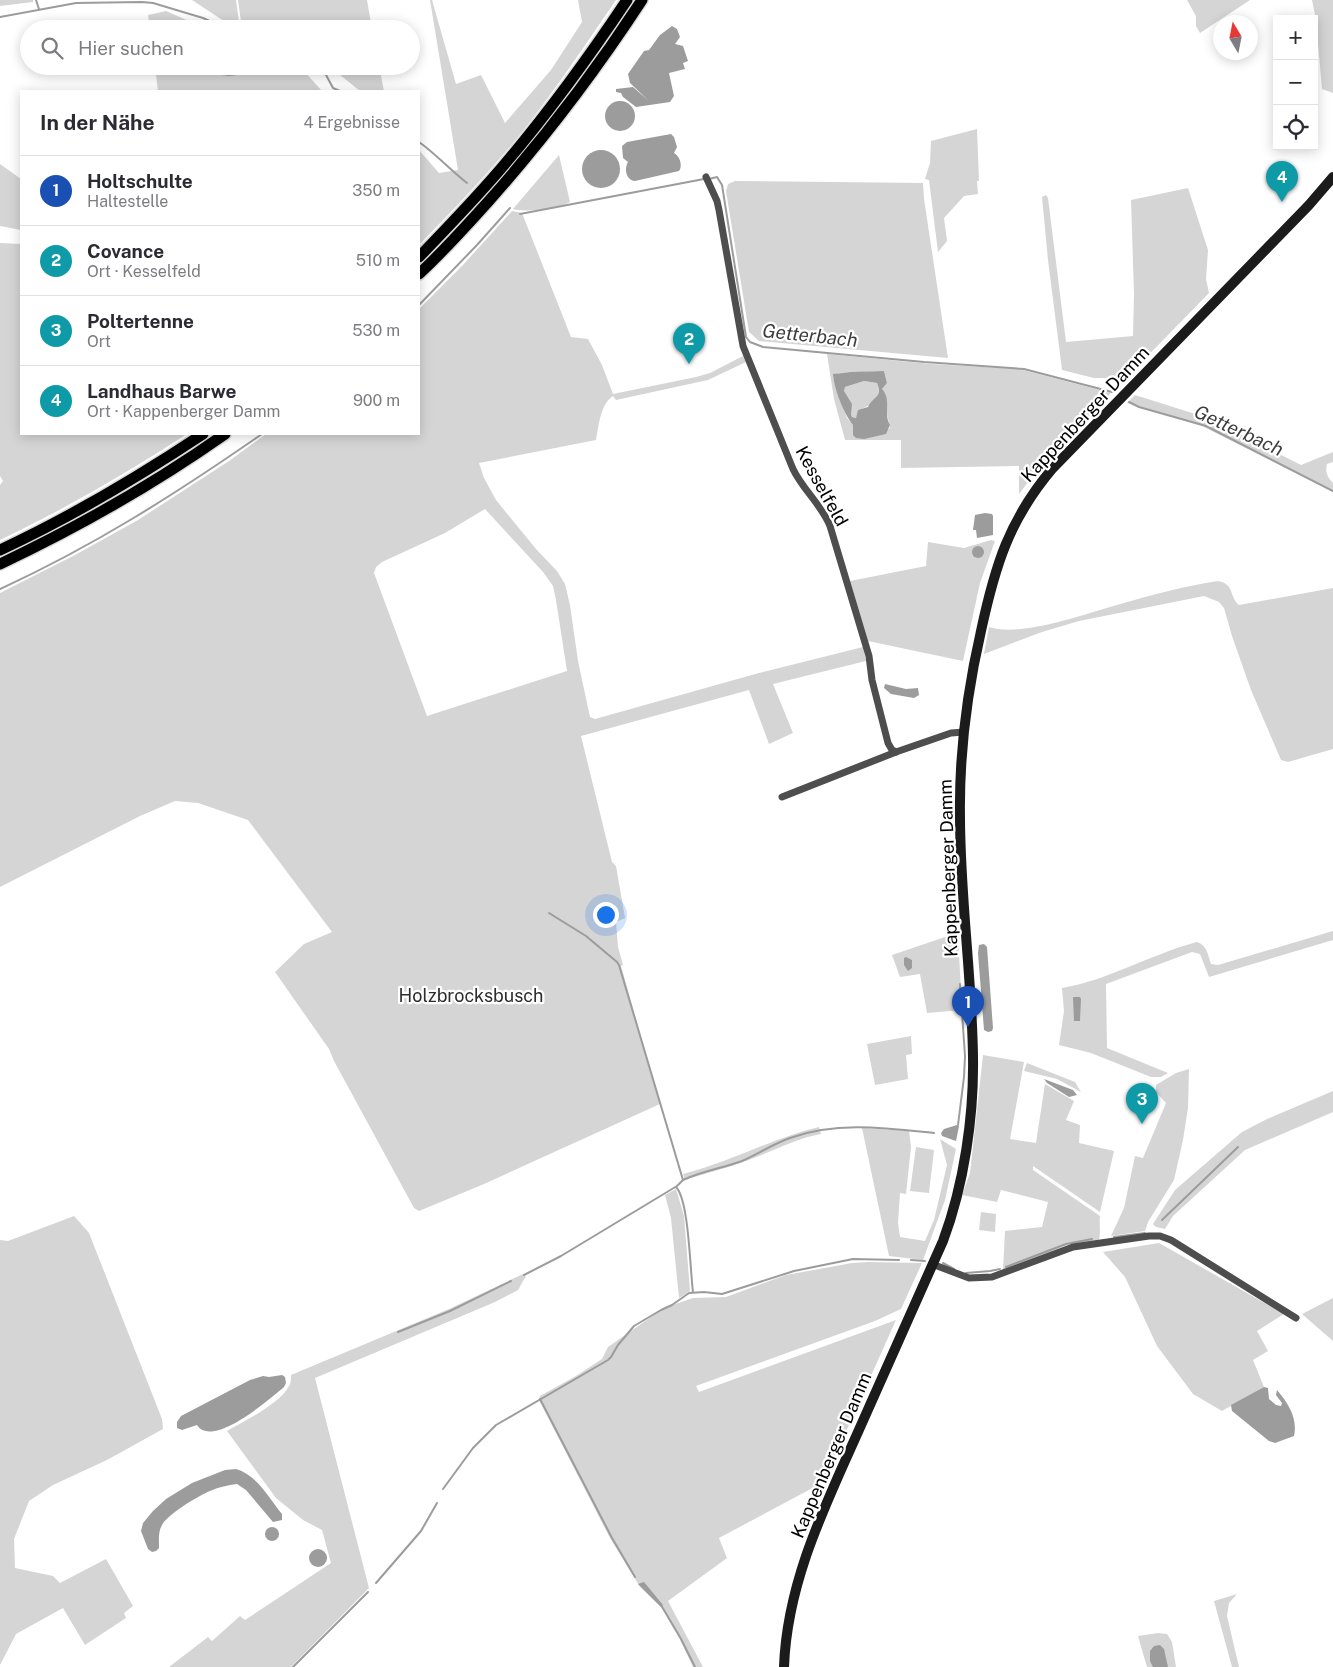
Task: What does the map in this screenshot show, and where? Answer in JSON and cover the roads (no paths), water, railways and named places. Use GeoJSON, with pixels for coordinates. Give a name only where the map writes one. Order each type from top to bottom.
{"type":"FeatureCollection","features":[{"type":"Feature","properties":{"kind":"highway"},"geometry":{"type":"LineString","coordinates":[[420,256],[503,166],[534,129],[576,74],[627,0]]}},
{"type":"Feature","properties":{"kind":"highway"},"geometry":{"type":"LineString","coordinates":[[420,273],[471,221],[548,131],[590,76],[642,0]]}},
{"type":"Feature","properties":{"kind":"highway"},"geometry":{"type":"LineString","coordinates":[[0,550],[89,504],[201,435]]}},
{"type":"Feature","properties":{"kind":"highway"},"geometry":{"type":"LineString","coordinates":[[0,564],[124,499],[223,435]]}},
{"type":"Feature","properties":{"kind":"main road","name":"Kappenberger Damm"},"geometry":{"type":"LineString","coordinates":[[784,1667],[792,1603],[798,1579],[816,1528],[932,1264],[957,1197],[965,1150],[972,1086],[972,1012],[960,817],[964,732],[978,645],[986,609],[1006,541],[1024,506],[1052,469],[1309,205],[1333,177]]}},
{"type":"Feature","properties":{"kind":"street","name":"Kesselfeld"},"geometry":{"type":"LineString","coordinates":[[706,179],[717,201],[719,210],[743,346],[793,469],[803,487],[822,510],[830,526],[868,656],[874,689],[888,743],[892,750],[896,752]]}},
{"type":"Feature","properties":{"kind":"street"},"geometry":{"type":"LineString","coordinates":[[782,797],[896,752],[951,733],[964,732]]}},
{"type":"Feature","properties":{"kind":"street"},"geometry":{"type":"LineString","coordinates":[[932,1264],[969,1278],[992,1277],[1073,1247],[1160,1236],[1170,1240],[1296,1318]]}},
{"type":"Feature","properties":{"kind":"waterway"},"geometry":{"type":"LineString","coordinates":[[36,0],[39,9]]}},
{"type":"Feature","properties":{"kind":"waterway","name":"Getterbach"},"geometry":{"type":"LineString","coordinates":[[0,17],[76,3],[142,2],[153,3],[207,20]]}},
{"type":"Feature","properties":{"kind":"waterway","name":"Getterbach"},"geometry":{"type":"LineString","coordinates":[[326,75],[333,88],[338,90]]}},
{"type":"Feature","properties":{"kind":"waterway","name":"Getterbach"},"geometry":{"type":"LineString","coordinates":[[420,143],[467,183]]}},
{"type":"Feature","properties":{"kind":"waterway","name":"Getterbach"},"geometry":{"type":"LineString","coordinates":[[709,179],[717,177],[722,185],[746,337],[750,342],[763,347],[1024,369],[1112,392]]}},
{"type":"Feature","properties":{"kind":"waterway","name":"Getterbach"},"geometry":{"type":"LineString","coordinates":[[520,214],[704,179]]}},
{"type":"Feature","properties":{"kind":"waterway"},"geometry":{"type":"LineString","coordinates":[[420,304],[510,208]]}},
{"type":"Feature","properties":{"kind":"waterway","name":"Getterbach"},"geometry":{"type":"LineString","coordinates":[[1129,402],[1139,407],[1206,426],[1333,491]]}},
{"type":"Feature","properties":{"kind":"waterway"},"geometry":{"type":"LineString","coordinates":[[0,589],[102,537],[261,435]]}},
{"type":"Feature","properties":{"kind":"waterway"},"geometry":{"type":"LineString","coordinates":[[549,913],[586,936],[619,965],[683,1180]]}},
{"type":"Feature","properties":{"kind":"waterway"},"geometry":{"type":"LineString","coordinates":[[958,1125],[965,1056],[960,984]]}},
{"type":"Feature","properties":{"kind":"waterway"},"geometry":{"type":"LineString","coordinates":[[524,1275],[561,1256],[677,1186],[683,1180],[742,1161],[790,1138],[825,1129],[862,1127],[934,1133]]}},
{"type":"Feature","properties":{"kind":"waterway"},"geometry":{"type":"LineString","coordinates":[[1162,1220],[1238,1147]]}},
{"type":"Feature","properties":{"kind":"waterway"},"geometry":{"type":"LineString","coordinates":[[676,1187],[684,1206],[693,1292]]}},
{"type":"Feature","properties":{"kind":"waterway"},"geometry":{"type":"LineString","coordinates":[[1114,1237],[1145,1233]]}},
{"type":"Feature","properties":{"kind":"waterway"},"geometry":{"type":"LineString","coordinates":[[1006,1267],[1066,1244],[1092,1239]]}},
{"type":"Feature","properties":{"kind":"waterway"},"geometry":{"type":"LineString","coordinates":[[443,1489],[473,1448],[496,1425],[608,1360],[634,1326],[672,1305],[689,1293],[722,1294],[794,1271],[853,1259],[899,1260]]}},
{"type":"Feature","properties":{"kind":"waterway"},"geometry":{"type":"LineString","coordinates":[[911,1260],[925,1261]]}},
{"type":"Feature","properties":{"kind":"waterway"},"geometry":{"type":"LineString","coordinates":[[943,1263],[954,1269]]}},
{"type":"Feature","properties":{"kind":"waterway"},"geometry":{"type":"LineString","coordinates":[[966,1273],[1000,1269]]}},
{"type":"Feature","properties":{"kind":"waterway"},"geometry":{"type":"LineString","coordinates":[[398,1332],[450,1311],[511,1281]]}},
{"type":"Feature","properties":{"kind":"waterway"},"geometry":{"type":"LineString","coordinates":[[540,1399],[612,1538],[635,1577]]}},
{"type":"Feature","properties":{"kind":"waterway"},"geometry":{"type":"LineString","coordinates":[[376,1583],[421,1531],[437,1503]]}},
{"type":"Feature","properties":{"kind":"waterway"},"geometry":{"type":"LineString","coordinates":[[293,1667],[368,1592]]}},
{"type":"Feature","properties":{"kind":"waterway"},"geometry":{"type":"LineString","coordinates":[[661,1605],[695,1667]]}},
{"type":"Feature","properties":{"kind":"place","name":"Landhaus Barwe"},"geometry":{"type":"Point","coordinates":[1282,202]}},
{"type":"Feature","properties":{"kind":"place","name":"Covance"},"geometry":{"type":"Point","coordinates":[689,364]}},
{"type":"Feature","properties":{"kind":"place","name":"Holtschulte"},"geometry":{"type":"Point","coordinates":[968,1027]}},
{"type":"Feature","properties":{"kind":"place","name":"Poltertenne"},"geometry":{"type":"Point","coordinates":[1142,1124]}},
{"type":"Feature","properties":{"kind":"park label","name":"Holzbrocksbusch"},"geometry":{"type":"Point","coordinates":[471,995]}}]}
